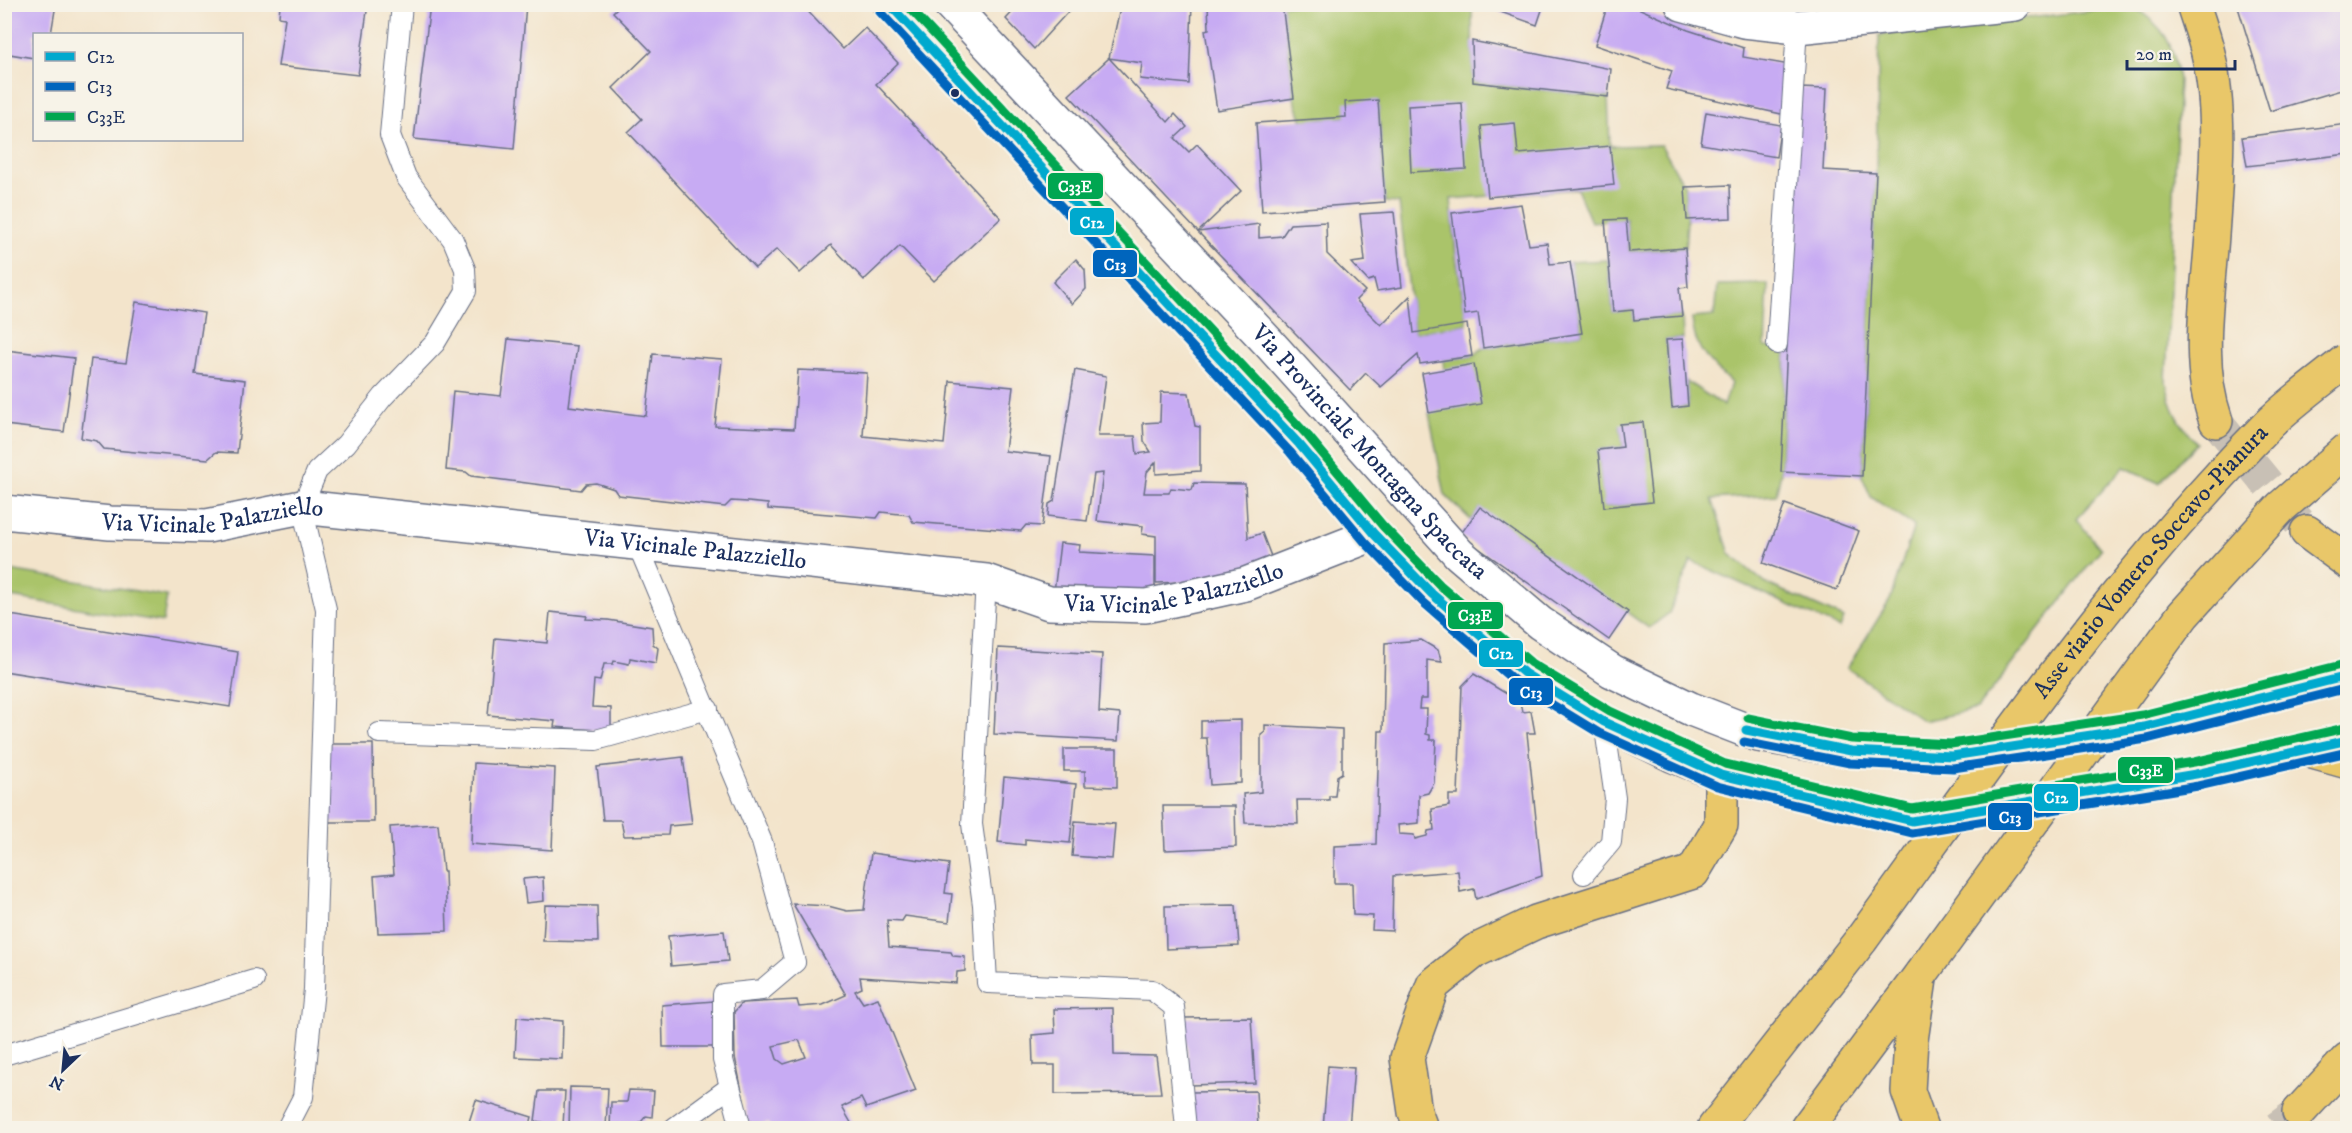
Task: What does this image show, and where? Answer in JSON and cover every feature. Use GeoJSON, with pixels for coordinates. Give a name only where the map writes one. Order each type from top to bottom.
{"type":"FeatureCollection","features":[{"type":"Feature","properties":{"kind":"highway"},"geometry":{"type":"LineString","coordinates":[[2193,4],[2208,54],[2216,114],[2212,233],[2205,332],[2205,380],[2216,421]]}},
{"type":"Feature","properties":{"kind":"highway","name":"Asse viario Vomero-Soccavo-Pianura"},"geometry":{"type":"LineString","coordinates":[[1714,1128],[1861,940],[2082,635],[2140,566],[2272,422],[2348,359]]}},
{"type":"Feature","properties":{"kind":"highway"},"geometry":{"type":"LineString","coordinates":[[1807,1128],[2183,615],[2281,507],[2348,449]]}},
{"type":"Feature","properties":{"kind":"highway"},"geometry":{"type":"LineString","coordinates":[[2307,532],[2348,562]]}},
{"type":"Feature","properties":{"kind":"highway"},"geometry":{"type":"LineString","coordinates":[[2305,750],[2348,762]]}},
{"type":"Feature","properties":{"kind":"highway"},"geometry":{"type":"LineString","coordinates":[[1421,1128],[1415,1112],[1407,1058],[1433,985],[1475,951],[1536,922],[1693,872],[1721,825],[1721,775]]}},
{"type":"Feature","properties":{"kind":"highway"},"geometry":{"type":"LineString","coordinates":[[1921,974],[1911,1040],[1908,1091],[1921,1128]]}},
{"type":"Feature","properties":{"kind":"highway"},"geometry":{"type":"LineString","coordinates":[[2299,1112],[2348,1059]]}},
{"type":"Feature","properties":{"kind":"street","name":"Via Provinciale Montagna Spaccata"},"geometry":{"type":"LineString","coordinates":[[889,4],[1292,436],[1374,534],[1432,594],[1524,673],[1604,722],[1721,775],[1912,821]]}},
{"type":"Feature","properties":{"kind":"street","name":"Via Provinciale Montagna Spaccata"},"geometry":{"type":"LineString","coordinates":[[950,4],[1268,342],[1459,554],[1540,623],[1612,671],[1691,709],[1758,735],[1851,751],[1952,756]]}},
{"type":"Feature","properties":{"kind":"street"},"geometry":{"type":"LineString","coordinates":[[1682,4],[1744,21],[1797,27],[2015,4]]}},
{"type":"Feature","properties":{"kind":"street","name":"Via Vicinale Palazziello"},"geometry":{"type":"LineString","coordinates":[[4,512],[110,523],[207,526],[302,507],[986,581],[1049,603],[1146,606],[1246,584],[1374,534]]}},
{"type":"Feature","properties":{"kind":"street"},"geometry":{"type":"LineString","coordinates":[[2144,727],[2348,676]]}},
{"type":"Feature","properties":{"kind":"street"},"geometry":{"type":"LineString","coordinates":[[2096,790],[2196,774],[2348,740]]}},
{"type":"Feature","properties":{"kind":"lane"},"geometry":{"type":"LineString","coordinates":[[287,1128],[303,1097],[314,989],[326,609],[302,507],[317,471],[346,444],[383,397],[435,343],[466,291],[465,269],[453,240],[406,177],[390,135],[402,4]]}},
{"type":"Feature","properties":{"kind":"lane"},"geometry":{"type":"LineString","coordinates":[[1777,344],[1797,27]]}},
{"type":"Feature","properties":{"kind":"lane"},"geometry":{"type":"LineString","coordinates":[[637,543],[762,842],[795,962],[762,990],[723,994],[723,1060],[741,1128]]}},
{"type":"Feature","properties":{"kind":"lane"},"geometry":{"type":"LineString","coordinates":[[986,581],[972,824],[983,905],[987,983],[1152,990],[1173,1008],[1185,1128]]}},
{"type":"Feature","properties":{"kind":"lane"},"geometry":{"type":"LineString","coordinates":[[379,733],[596,740],[708,710]]}},
{"type":"Feature","properties":{"kind":"lane"},"geometry":{"type":"LineString","coordinates":[[1584,874],[1611,842],[1615,798],[1604,722]]}},
{"type":"Feature","properties":{"kind":"lane"},"geometry":{"type":"LineString","coordinates":[[4,1055],[254,980]]}},
{"type":"Feature","properties":{"kind":"lane"},"geometry":{"type":"LineString","coordinates":[[674,1128],[730,1088]]}},
{"type":"Feature","properties":{"kind":"green space"},"geometry":{"type":"Polygon","coordinates":[[[1282,5],[1472,5],[1473,82],[1608,97],[1610,146],[1661,145],[1685,187],[1687,220],[1685,248],[1629,252],[1626,219],[1591,222],[1577,189],[1451,199],[1456,257],[1467,324],[1414,333],[1399,203],[1385,202],[1378,101],[1346,117],[1302,121],[1294,98],[1282,5]]]}},
{"type":"Feature","properties":{"kind":"green space"},"geometry":{"type":"Polygon","coordinates":[[[2133,6],[2152,21],[2165,36],[2174,55],[2179,79],[2166,381],[2176,415],[2197,443],[2159,483],[2124,467],[2076,519],[2101,549],[1977,709],[1924,721],[1847,668],[1890,600],[1914,526],[1871,497],[1862,476],[1876,173],[1879,35],[2133,6]]]}},
{"type":"Feature","properties":{"kind":"green space"},"geometry":{"type":"Polygon","coordinates":[[[1608,260],[1613,312],[1633,310],[1634,320],[1682,316],[1683,339],[1666,340],[1672,407],[1688,406],[1686,381],[1724,406],[1731,383],[1699,347],[1692,318],[1714,316],[1717,285],[1768,284],[1765,347],[1786,348],[1781,472],[1776,495],[1712,499],[1730,554],[1765,583],[1844,618],[1840,628],[1691,561],[1669,613],[1649,628],[1480,508],[1471,520],[1445,495],[1429,413],[1444,370],[1443,360],[1472,356],[1483,348],[1582,333],[1570,262],[1608,260]],[[1620,425],[1623,447],[1598,450],[1605,507],[1651,502],[1620,425]]]}},
{"type":"Feature","properties":{"kind":"green space"},"geometry":{"type":"Polygon","coordinates":[[[4,569],[167,596],[163,622],[5,596],[4,569]]]}},
{"type":"Feature","properties":{"kind":"building"},"geometry":{"type":"Polygon","coordinates":[[[4,4],[56,4],[51,33],[33,33],[33,58],[4,53],[4,4]]]}},
{"type":"Feature","properties":{"kind":"building"},"geometry":{"type":"Polygon","coordinates":[[[280,4],[368,4],[358,75],[278,66],[285,18],[279,17],[280,4]]]}},
{"type":"Feature","properties":{"kind":"building"},"geometry":{"type":"Polygon","coordinates":[[[430,4],[526,4],[514,149],[414,139],[430,4]]]}},
{"type":"Feature","properties":{"kind":"building"},"geometry":{"type":"Polygon","coordinates":[[[621,4],[801,4],[843,49],[865,28],[898,63],[876,84],[1001,218],[934,281],[900,246],[864,280],[831,245],[800,273],[777,249],[755,268],[628,132],[642,119],[613,88],[651,51],[613,12],[621,4]]]}},
{"type":"Feature","properties":{"kind":"building"},"geometry":{"type":"Polygon","coordinates":[[[1020,4],[1075,4],[1034,49],[1006,19],[1020,4]]]}},
{"type":"Feature","properties":{"kind":"building"},"geometry":{"type":"Polygon","coordinates":[[[1121,4],[1192,4],[1189,84],[1140,79],[1142,63],[1109,58],[1121,4]]]}},
{"type":"Feature","properties":{"kind":"building"},"geometry":{"type":"Polygon","coordinates":[[[1208,4],[1282,4],[1294,98],[1217,110],[1205,30],[1209,29],[1208,4]]]}},
{"type":"Feature","properties":{"kind":"building"},"geometry":{"type":"Polygon","coordinates":[[[1478,4],[1544,4],[1537,25],[1478,4]]]}},
{"type":"Feature","properties":{"kind":"building"},"geometry":{"type":"Polygon","coordinates":[[[1608,4],[1629,4],[1688,30],[1744,48],[1743,57],[1790,65],[1786,115],[1666,89],[1672,71],[1595,45],[1608,4]]]}},
{"type":"Feature","properties":{"kind":"building"},"geometry":{"type":"Polygon","coordinates":[[[2237,4],[2348,4],[2348,88],[2270,111],[2237,4]]]}},
{"type":"Feature","properties":{"kind":"building"},"geometry":{"type":"Polygon","coordinates":[[[1472,41],[1611,69],[1608,97],[1473,82],[1472,41]]]}},
{"type":"Feature","properties":{"kind":"building"},"geometry":{"type":"Polygon","coordinates":[[[1109,58],[1168,122],[1175,114],[1187,127],[1175,138],[1189,152],[1197,144],[1241,191],[1198,232],[1069,95],[1109,58]]]}},
{"type":"Feature","properties":{"kind":"building"},"geometry":{"type":"Polygon","coordinates":[[[1799,88],[1827,89],[1823,170],[1876,173],[1862,476],[1781,472],[1799,88]]]}},
{"type":"Feature","properties":{"kind":"building"},"geometry":{"type":"Polygon","coordinates":[[[1378,100],[1385,202],[1262,211],[1256,123],[1346,117],[1345,102],[1378,100]]]}},
{"type":"Feature","properties":{"kind":"building"},"geometry":{"type":"Polygon","coordinates":[[[1462,103],[1466,169],[1411,172],[1408,106],[1462,103]]]}},
{"type":"Feature","properties":{"kind":"building"},"geometry":{"type":"Polygon","coordinates":[[[1706,112],[1781,125],[1776,157],[1701,144],[1706,112]]]}},
{"type":"Feature","properties":{"kind":"building"},"geometry":{"type":"Polygon","coordinates":[[[1515,123],[1518,154],[1610,146],[1614,185],[1488,197],[1481,126],[1515,123]]]}},
{"type":"Feature","properties":{"kind":"building"},"geometry":{"type":"Polygon","coordinates":[[[2348,124],[2348,154],[2247,166],[2242,137],[2348,124]]]}},
{"type":"Feature","properties":{"kind":"building"},"geometry":{"type":"Polygon","coordinates":[[[1730,185],[1731,218],[1687,220],[1685,187],[1730,185]]]}},
{"type":"Feature","properties":{"kind":"building"},"geometry":{"type":"Polygon","coordinates":[[[1521,204],[1529,245],[1547,243],[1550,264],[1570,262],[1582,333],[1483,348],[1478,313],[1465,315],[1452,213],[1521,204]]]}},
{"type":"Feature","properties":{"kind":"building"},"geometry":{"type":"Polygon","coordinates":[[[1394,212],[1402,287],[1377,291],[1374,279],[1368,281],[1351,263],[1365,261],[1360,214],[1394,212]]]}},
{"type":"Feature","properties":{"kind":"building"},"geometry":{"type":"Polygon","coordinates":[[[1626,219],[1629,252],[1685,248],[1688,287],[1679,288],[1682,316],[1634,320],[1633,310],[1613,312],[1605,220],[1626,219]]]}},
{"type":"Feature","properties":{"kind":"building"},"geometry":{"type":"Polygon","coordinates":[[[1326,222],[1327,254],[1365,291],[1356,300],[1381,325],[1410,296],[1414,333],[1467,324],[1472,356],[1420,364],[1418,355],[1381,387],[1366,373],[1350,390],[1198,232],[1259,224],[1259,238],[1282,236],[1290,224],[1326,222]]]}},
{"type":"Feature","properties":{"kind":"building"},"geometry":{"type":"Polygon","coordinates":[[[1076,259],[1085,270],[1086,289],[1072,304],[1053,282],[1076,259]]]}},
{"type":"Feature","properties":{"kind":"building"},"geometry":{"type":"Polygon","coordinates":[[[136,302],[204,313],[195,374],[245,380],[237,453],[216,452],[208,459],[104,449],[97,441],[81,438],[91,359],[126,363],[136,302]]]}},
{"type":"Feature","properties":{"kind":"building"},"geometry":{"type":"Polygon","coordinates":[[[508,339],[577,346],[569,406],[646,416],[653,354],[722,359],[715,426],[794,429],[798,370],[867,373],[863,436],[944,444],[950,381],[1013,387],[1005,451],[1051,456],[1042,526],[1026,525],[1021,531],[913,522],[909,515],[881,512],[877,518],[768,509],[768,504],[748,502],[731,501],[725,507],[618,495],[614,489],[596,483],[586,484],[581,490],[471,476],[466,472],[446,470],[453,391],[501,396],[508,339]]]}},
{"type":"Feature","properties":{"kind":"building"},"geometry":{"type":"Polygon","coordinates":[[[1683,339],[1688,406],[1672,408],[1666,340],[1683,339]]]}},
{"type":"Feature","properties":{"kind":"building"},"geometry":{"type":"Polygon","coordinates":[[[5,350],[74,358],[64,432],[5,425],[5,350]]]}},
{"type":"Feature","properties":{"kind":"building"},"geometry":{"type":"Polygon","coordinates":[[[1474,364],[1481,404],[1429,413],[1422,373],[1474,364]]]}},
{"type":"Feature","properties":{"kind":"building"},"geometry":{"type":"Polygon","coordinates":[[[1075,370],[1106,376],[1098,436],[1135,436],[1137,454],[1151,452],[1144,441],[1143,423],[1160,422],[1161,392],[1189,393],[1195,426],[1200,427],[1200,471],[1156,474],[1156,462],[1147,472],[1144,493],[1169,493],[1171,488],[1192,490],[1194,483],[1245,484],[1248,538],[1262,533],[1272,559],[1236,580],[1156,583],[1156,536],[1142,534],[1143,526],[1097,521],[1103,473],[1094,474],[1087,521],[1048,516],[1049,504],[1054,501],[1075,370]]]}},
{"type":"Feature","properties":{"kind":"building"},"geometry":{"type":"Polygon","coordinates":[[[1643,422],[1652,502],[1604,507],[1598,450],[1623,447],[1620,424],[1643,422]]]}},
{"type":"Feature","properties":{"kind":"building"},"geometry":{"type":"Polygon","coordinates":[[[1785,504],[1859,531],[1837,590],[1763,563],[1785,504]]]}},
{"type":"Feature","properties":{"kind":"building"},"geometry":{"type":"Polygon","coordinates":[[[1480,507],[1628,612],[1609,640],[1460,535],[1480,507]]]}},
{"type":"Feature","properties":{"kind":"building"},"geometry":{"type":"Polygon","coordinates":[[[1060,543],[1080,545],[1079,552],[1155,556],[1155,592],[1054,592],[1060,543]]]}},
{"type":"Feature","properties":{"kind":"building"},"geometry":{"type":"Polygon","coordinates":[[[550,612],[652,627],[653,644],[658,648],[656,663],[630,658],[629,664],[614,661],[613,664],[604,664],[600,681],[594,680],[592,707],[611,708],[611,731],[554,727],[555,721],[488,715],[495,638],[547,643],[550,612]]]}},
{"type":"Feature","properties":{"kind":"building"},"geometry":{"type":"Polygon","coordinates":[[[4,614],[238,652],[230,707],[4,671],[4,614]]]}},
{"type":"Feature","properties":{"kind":"building"},"geometry":{"type":"Polygon","coordinates":[[[1421,640],[1438,650],[1442,662],[1427,660],[1427,699],[1420,699],[1419,709],[1427,709],[1426,734],[1430,735],[1430,740],[1436,740],[1434,783],[1428,793],[1419,795],[1419,823],[1398,825],[1399,834],[1414,835],[1415,839],[1427,836],[1428,831],[1434,830],[1432,809],[1449,806],[1449,795],[1458,795],[1462,686],[1474,674],[1520,702],[1522,712],[1531,711],[1535,733],[1527,733],[1542,876],[1476,899],[1474,889],[1460,892],[1458,871],[1393,876],[1392,931],[1372,930],[1373,916],[1353,915],[1352,883],[1334,883],[1334,846],[1376,844],[1379,731],[1383,731],[1385,643],[1421,640]]]}},
{"type":"Feature","properties":{"kind":"building"},"geometry":{"type":"Polygon","coordinates":[[[998,648],[1102,654],[1099,712],[1120,714],[1118,741],[994,734],[998,648]]]}},
{"type":"Feature","properties":{"kind":"building"},"geometry":{"type":"Polygon","coordinates":[[[1241,720],[1241,783],[1210,785],[1207,738],[1201,738],[1201,721],[1241,720]]]}},
{"type":"Feature","properties":{"kind":"building"},"geometry":{"type":"Polygon","coordinates":[[[1265,725],[1342,729],[1342,773],[1337,776],[1335,796],[1329,796],[1329,800],[1297,800],[1298,824],[1245,823],[1243,794],[1261,792],[1261,735],[1265,732],[1265,725]]]}},
{"type":"Feature","properties":{"kind":"building"},"geometry":{"type":"Polygon","coordinates":[[[328,744],[373,744],[374,822],[328,822],[328,744]]]}},
{"type":"Feature","properties":{"kind":"building"},"geometry":{"type":"Polygon","coordinates":[[[1064,749],[1117,749],[1117,787],[1085,786],[1085,771],[1064,771],[1064,749]]]}},
{"type":"Feature","properties":{"kind":"building"},"geometry":{"type":"Polygon","coordinates":[[[683,757],[692,824],[669,826],[668,835],[624,836],[621,820],[603,820],[597,767],[683,757]]]}},
{"type":"Feature","properties":{"kind":"building"},"geometry":{"type":"Polygon","coordinates":[[[474,763],[555,768],[552,850],[471,844],[474,763]]]}},
{"type":"Feature","properties":{"kind":"building"},"geometry":{"type":"Polygon","coordinates":[[[1004,777],[1076,784],[1070,843],[1025,839],[1025,845],[998,842],[1004,777]]]}},
{"type":"Feature","properties":{"kind":"building"},"geometry":{"type":"Polygon","coordinates":[[[1163,806],[1235,806],[1236,847],[1165,850],[1163,806]]]}},
{"type":"Feature","properties":{"kind":"building"},"geometry":{"type":"Polygon","coordinates":[[[1075,821],[1115,824],[1112,859],[1072,856],[1075,821]]]}},
{"type":"Feature","properties":{"kind":"building"},"geometry":{"type":"Polygon","coordinates":[[[438,824],[443,871],[445,871],[447,931],[378,933],[374,876],[394,874],[390,827],[438,824]]]}},
{"type":"Feature","properties":{"kind":"building"},"geometry":{"type":"Polygon","coordinates":[[[871,853],[949,864],[945,893],[952,894],[949,922],[905,916],[902,921],[887,920],[889,947],[951,952],[953,956],[965,957],[965,971],[957,972],[956,983],[860,977],[862,988],[855,991],[863,1003],[878,998],[916,1091],[866,1108],[861,1098],[842,1107],[854,1128],[770,1128],[769,1123],[749,1126],[735,1057],[734,1012],[742,1003],[797,1000],[799,1007],[823,1005],[846,995],[793,904],[828,906],[847,911],[864,910],[871,853]],[[799,1040],[773,1046],[777,1059],[784,1064],[806,1057],[799,1040]]]}},
{"type":"Feature","properties":{"kind":"building"},"geometry":{"type":"Polygon","coordinates":[[[543,877],[544,901],[526,903],[523,879],[543,877]]]}},
{"type":"Feature","properties":{"kind":"building"},"geometry":{"type":"Polygon","coordinates":[[[545,905],[597,906],[598,942],[543,941],[545,905]]]}},
{"type":"Feature","properties":{"kind":"building"},"geometry":{"type":"Polygon","coordinates":[[[1236,905],[1239,946],[1166,949],[1165,906],[1236,905]]]}},
{"type":"Feature","properties":{"kind":"building"},"geometry":{"type":"Polygon","coordinates":[[[724,931],[728,961],[671,966],[668,936],[724,931]]]}},
{"type":"Feature","properties":{"kind":"building"},"geometry":{"type":"Polygon","coordinates":[[[714,1001],[716,1047],[663,1047],[662,1005],[714,1001]]]}},
{"type":"Feature","properties":{"kind":"building"},"geometry":{"type":"Polygon","coordinates":[[[1113,1008],[1114,1055],[1156,1056],[1161,1093],[1055,1094],[1055,1065],[1033,1065],[1032,1035],[1055,1033],[1054,1009],[1113,1008]]]}},
{"type":"Feature","properties":{"kind":"building"},"geometry":{"type":"Polygon","coordinates":[[[517,1017],[563,1021],[562,1059],[515,1057],[517,1017]]]}},
{"type":"Feature","properties":{"kind":"building"},"geometry":{"type":"Polygon","coordinates":[[[1251,1017],[1255,1083],[1190,1085],[1185,1018],[1251,1017]]]}},
{"type":"Feature","properties":{"kind":"building"},"geometry":{"type":"Polygon","coordinates":[[[1328,1066],[1354,1068],[1349,1128],[1323,1128],[1328,1066]]]}},
{"type":"Feature","properties":{"kind":"building"},"geometry":{"type":"Polygon","coordinates":[[[570,1087],[608,1088],[606,1128],[569,1128],[570,1087]]]}},
{"type":"Feature","properties":{"kind":"building"},"geometry":{"type":"Polygon","coordinates":[[[629,1090],[654,1091],[652,1117],[646,1116],[636,1128],[610,1128],[611,1102],[627,1102],[629,1090]]]}},
{"type":"Feature","properties":{"kind":"building"},"geometry":{"type":"Polygon","coordinates":[[[539,1091],[565,1091],[563,1126],[535,1121],[539,1091]]]}},
{"type":"Feature","properties":{"kind":"building"},"geometry":{"type":"Polygon","coordinates":[[[1256,1091],[1258,1128],[1192,1128],[1191,1092],[1256,1091]]]}},
{"type":"Feature","properties":{"kind":"building"},"geometry":{"type":"Polygon","coordinates":[[[476,1100],[532,1117],[529,1128],[494,1128],[474,1125],[469,1122],[476,1100]]]}},
{"type":"Feature","properties":{"kind":"tunnel"},"geometry":{"type":"LineString","coordinates":[[2216,421],[2307,532]]}},
{"type":"Feature","properties":{"kind":"tunnel"},"geometry":{"type":"LineString","coordinates":[[1952,756],[2144,727]]}},
{"type":"Feature","properties":{"kind":"tunnel"},"geometry":{"type":"LineString","coordinates":[[1932,818],[2096,790]]}},
{"type":"Feature","properties":{"kind":"tunnel"},"geometry":{"type":"LineString","coordinates":[[2277,1128],[2299,1112]]}},
{"type":"Feature","properties":{"kind":"transit line","name":"C12"},"geometry":{"type":"LineString","coordinates":[[889,4],[1299,444],[1374,534],[1432,594],[1524,673],[1604,722],[1721,775],[1912,821],[2196,774],[2348,740]]}},
{"type":"Feature","properties":{"kind":"transit line","name":"C33E"},"geometry":{"type":"LineString","coordinates":[[906,4],[1308,436],[1383,526],[1440,585],[1531,663],[1610,711],[1725,764],[1912,809],[2194,762],[2345,728]]}},
{"type":"Feature","properties":{"kind":"transit line","name":"C13"},"geometry":{"type":"LineString","coordinates":[[880,12],[1290,452],[1365,542],[1423,602],[1517,683],[1599,733],[1717,786],[1912,833],[2198,786],[2348,752]]}},
{"type":"Feature","properties":{"kind":"transit line","name":"C33E"},"geometry":{"type":"LineString","coordinates":[[1748,718],[1852,739],[1951,744],[2142,715],[2345,664]]}},
{"type":"Feature","properties":{"kind":"transit line","name":"C12"},"geometry":{"type":"LineString","coordinates":[[1746,730],[1851,751],[1952,756],[2144,727],[2348,676]]}},
{"type":"Feature","properties":{"kind":"transit line","name":"C13"},"geometry":{"type":"LineString","coordinates":[[1744,742],[1850,763],[1953,768],[2147,739],[2348,688]]}}]}
